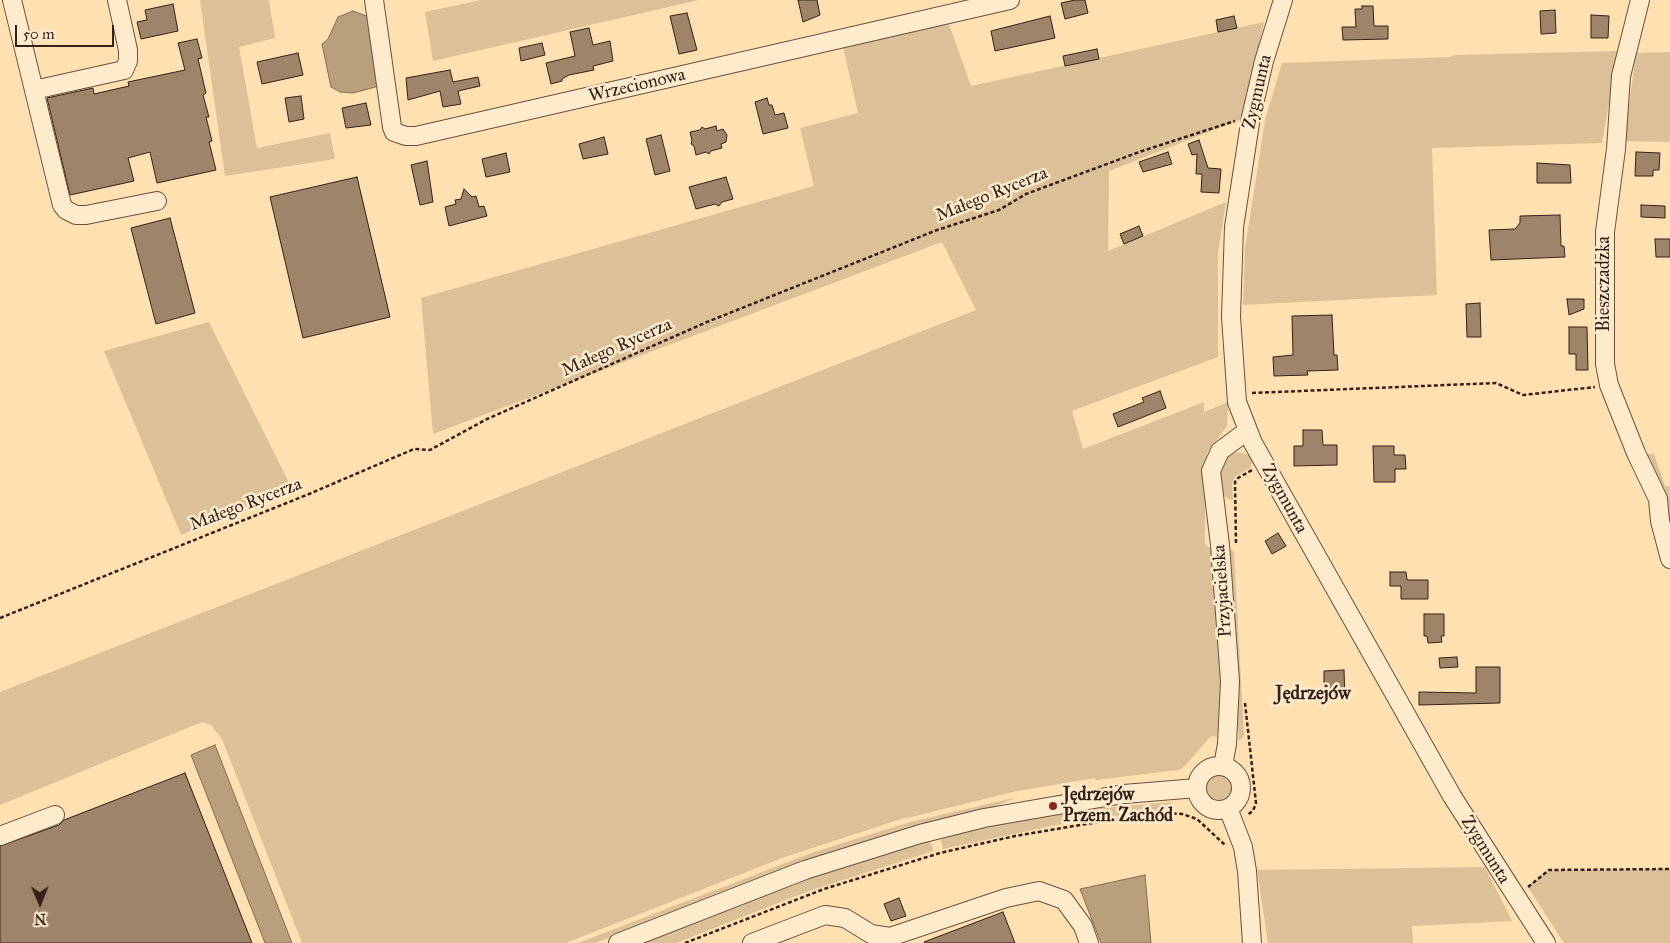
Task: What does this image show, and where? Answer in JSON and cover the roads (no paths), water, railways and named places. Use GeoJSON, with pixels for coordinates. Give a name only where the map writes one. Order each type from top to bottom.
{"type":"FeatureCollection","features":[{"type":"Feature","properties":{"kind":"street"},"geometry":{"type":"LineString","coordinates":[[12,0],[62,205],[66,210],[76,215],[86,215],[157,201]]}},
{"type":"Feature","properties":{"kind":"street"},"geometry":{"type":"LineString","coordinates":[[34,90],[124,70],[128,61],[128,50],[118,0]]}},
{"type":"Feature","properties":{"kind":"street","name":"Wrzecionowa"},"geometry":{"type":"LineString","coordinates":[[374,0],[392,128],[399,135],[416,136],[1010,0]]}},
{"type":"Feature","properties":{"kind":"street","name":"Zygmunta"},"geometry":{"type":"LineString","coordinates":[[1283,0],[1264,61],[1251,117],[1233,246],[1231,317],[1235,394],[1247,431],[1263,462],[1452,796],[1546,943]]}},
{"type":"Feature","properties":{"kind":"street","name":"Bieszczadzka"},"geometry":{"type":"LineString","coordinates":[[1640,0],[1621,76],[1616,149],[1604,232],[1605,364],[1609,385],[1636,454],[1658,499],[1660,520],[1670,559]]}},
{"type":"Feature","properties":{"kind":"street","name":"Przyjacielska"},"geometry":{"type":"LineString","coordinates":[[1223,766],[1227,744],[1230,681],[1220,545],[1211,472],[1220,451],[1247,431]]}},
{"type":"Feature","properties":{"kind":"street"},"geometry":{"type":"LineString","coordinates":[[1223,766],[1234,771],[1240,782],[1238,800],[1228,808],[1216,809],[1201,800],[1197,788],[1204,771],[1210,767],[1223,766]]}},
{"type":"Feature","properties":{"kind":"street"},"geometry":{"type":"LineString","coordinates":[[618,943],[805,870],[920,834],[984,818],[1062,804],[1124,794],[1197,788]]}},
{"type":"Feature","properties":{"kind":"street"},"geometry":{"type":"LineString","coordinates":[[1228,808],[1243,847],[1249,889],[1252,943]]}},
{"type":"Feature","properties":{"kind":"street"},"geometry":{"type":"LineString","coordinates":[[0,836],[55,815]]}},
{"type":"Feature","properties":{"kind":"street"},"geometry":{"type":"LineString","coordinates":[[752,943],[825,915],[845,918],[871,934],[890,937],[1006,898],[1039,892],[1064,900],[1083,926],[1089,943]]}},
{"type":"Feature","properties":{"kind":"place","name":"Jędrzejów Przem. Zachód"},"geometry":{"type":"Point","coordinates":[1053,806]}},
{"type":"Feature","properties":{"kind":"district","name":"Jędrzejów"},"geometry":{"type":"Point","coordinates":[1313,694]}}]}
